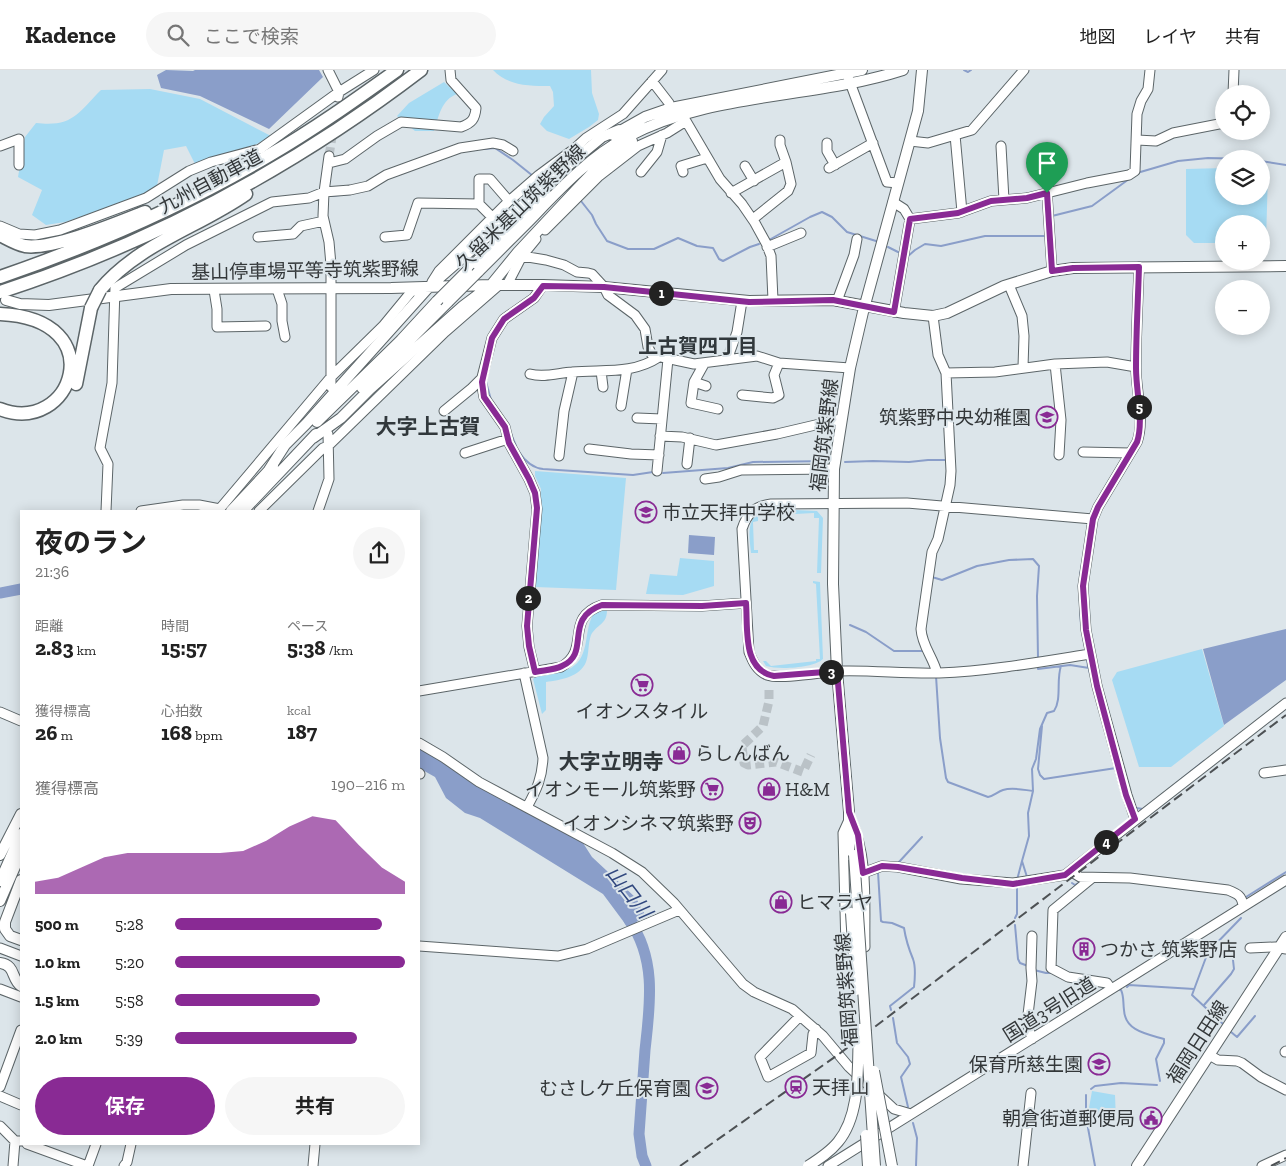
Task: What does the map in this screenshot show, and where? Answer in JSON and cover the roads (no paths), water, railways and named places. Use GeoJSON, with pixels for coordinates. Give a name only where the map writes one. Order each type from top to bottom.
{"type":"FeatureCollection","features":[{"type":"Feature","properties":{"kind":"highway","name":"九州自動車道"},"geometry":{"type":"LineString","coordinates":[[0,277],[120,232],[212,187],[312,130],[397,70]]}},
{"type":"Feature","properties":{"kind":"highway","name":"九州自動車道"},"geometry":{"type":"LineString","coordinates":[[3,296],[171,224],[245,186],[361,114],[420,70]]}},
{"type":"Feature","properties":{"kind":"highway"},"geometry":{"type":"LineString","coordinates":[[0,417],[17,421],[37,419],[56,410],[72,392],[77,380],[91,308],[100,290],[110,277],[139,256],[238,199],[319,141]]}},
{"type":"Feature","properties":{"kind":"highway"},"geometry":{"type":"LineString","coordinates":[[0,235],[10,241],[26,246],[50,244],[92,232],[212,187]]}},
{"type":"Feature","properties":{"kind":"highway"},"geometry":{"type":"LineString","coordinates":[[0,314],[22,316],[36,320],[54,329],[65,343],[71,370],[69,380],[63,391],[56,399],[40,410],[19,414],[0,409]]}},
{"type":"Feature","properties":{"kind":"main road","name":"久留米基山筑紫野線"},"geometry":{"type":"LineString","coordinates":[[232,510],[269,470],[401,340],[478,272],[553,196],[600,155],[626,138],[662,121],[702,109],[848,76],[862,70]]}},
{"type":"Feature","properties":{"kind":"main road","name":"久留米基山筑紫野線"},"geometry":{"type":"LineString","coordinates":[[244,510],[442,302],[466,272],[567,173],[619,130],[645,117],[671,108],[727,96],[848,76],[903,70]]}},
{"type":"Feature","properties":{"kind":"main road","name":"福岡筑紫野線"},"geometry":{"type":"LineString","coordinates":[[875,1166],[864,1001],[837,671],[833,584],[834,469],[850,368],[864,306],[918,111],[922,70]]}},
{"type":"Feature","properties":{"kind":"main road"},"geometry":{"type":"LineString","coordinates":[[313,438],[341,418],[370,389],[463,306],[499,285],[518,252],[603,162],[662,121]]}},
{"type":"Feature","properties":{"kind":"main road"},"geometry":{"type":"LineString","coordinates":[[269,470],[285,445],[429,287],[579,156],[602,137],[619,130]]}},
{"type":"Feature","properties":{"kind":"main road","name":"基山停車場平等寺筑紫野線"},"geometry":{"type":"LineString","coordinates":[[3,296],[20,304],[49,305],[171,289],[391,288],[499,285],[604,287],[742,301],[837,301],[894,312],[932,316],[947,313],[1009,285],[1052,271],[1073,268],[1286,266]]}},
{"type":"Feature","properties":{"kind":"main road"},"geometry":{"type":"LineString","coordinates":[[0,855],[20,816]]}},
{"type":"Feature","properties":{"kind":"main road"},"geometry":{"type":"LineString","coordinates":[[0,881],[20,836]]}},
{"type":"Feature","properties":{"kind":"main road"},"geometry":{"type":"LineString","coordinates":[[0,901],[20,855]]}},
{"type":"Feature","properties":{"kind":"main road","name":"福岡筑紫野線"},"geometry":{"type":"LineString","coordinates":[[852,855],[859,1029],[868,1166]]}},
{"type":"Feature","properties":{"kind":"main road"},"geometry":{"type":"LineString","coordinates":[[20,883],[5,922],[5,929],[10,936],[20,940]]}},
{"type":"Feature","properties":{"kind":"main road","name":"福岡日田線"},"geometry":{"type":"LineString","coordinates":[[1137,1166],[1209,1055],[1282,948],[1286,937]]}},
{"type":"Feature","properties":{"kind":"main road"},"geometry":{"type":"LineString","coordinates":[[0,963],[12,968],[16,982],[20,985]]}},
{"type":"Feature","properties":{"kind":"main road"},"geometry":{"type":"LineString","coordinates":[[864,1001],[875,1077],[892,1166]]}},
{"type":"Feature","properties":{"kind":"main road"},"geometry":{"type":"LineString","coordinates":[[808,1166],[839,1141],[852,1116],[855,1098],[859,1029]]}},
{"type":"Feature","properties":{"kind":"street"},"geometry":{"type":"LineString","coordinates":[[328,70],[338,96]]}},
{"type":"Feature","properties":{"kind":"street"},"geometry":{"type":"LineString","coordinates":[[0,226],[19,234],[35,235],[60,230],[146,198],[190,171],[211,162],[260,149],[374,70]]}},
{"type":"Feature","properties":{"kind":"street"},"geometry":{"type":"LineString","coordinates":[[331,387],[330,249],[324,221],[324,192],[329,159],[345,159],[377,136],[401,122],[461,127],[471,124],[475,117],[476,108],[451,80],[450,70]]}},
{"type":"Feature","properties":{"kind":"street"},"geometry":{"type":"LineString","coordinates":[[147,510],[183,505],[199,505],[219,510],[331,377],[383,326],[411,292],[429,287],[438,271],[509,200],[586,138],[623,114],[662,70]]}},
{"type":"Feature","properties":{"kind":"street"},"geometry":{"type":"LineString","coordinates":[[910,141],[928,143],[972,130],[1024,70]]}},
{"type":"Feature","properties":{"kind":"street"},"geometry":{"type":"LineString","coordinates":[[910,219],[962,212],[991,201],[1027,198],[1087,182],[1129,175],[1135,171],[1137,114],[1141,101],[1148,89],[1150,70]]}},
{"type":"Feature","properties":{"kind":"street"},"geometry":{"type":"LineString","coordinates":[[1233,85],[1234,70]]}},
{"type":"Feature","properties":{"kind":"street"},"geometry":{"type":"LineString","coordinates":[[848,76],[887,182],[898,183]]}},
{"type":"Feature","properties":{"kind":"street"},"geometry":{"type":"LineString","coordinates":[[652,81],[669,103]]}},
{"type":"Feature","properties":{"kind":"street"},"geometry":{"type":"LineString","coordinates":[[260,510],[445,332],[499,285],[539,235],[598,177],[638,146],[686,121],[720,179],[753,219],[767,247],[771,256],[773,300]]}},
{"type":"Feature","properties":{"kind":"street"},"geometry":{"type":"LineString","coordinates":[[1137,140],[1156,140],[1173,133],[1215,125]]}},
{"type":"Feature","properties":{"kind":"street"},"geometry":{"type":"LineString","coordinates":[[642,172],[657,152],[662,135]]}},
{"type":"Feature","properties":{"kind":"street"},"geometry":{"type":"LineString","coordinates":[[955,135],[962,212]]}},
{"type":"Feature","properties":{"kind":"street"},"geometry":{"type":"LineString","coordinates":[[0,146],[19,139],[19,165]]}},
{"type":"Feature","properties":{"kind":"street"},"geometry":{"type":"LineString","coordinates":[[753,219],[788,191],[791,184],[780,140]]}},
{"type":"Feature","properties":{"kind":"street"},"geometry":{"type":"LineString","coordinates":[[106,510],[108,464],[100,448],[112,382],[115,288],[186,245],[272,202],[309,198],[324,192],[350,190],[368,186],[386,175],[460,148],[492,143],[503,145],[513,151]]}},
{"type":"Feature","properties":{"kind":"street"},"geometry":{"type":"LineString","coordinates":[[827,143],[827,151],[832,166],[873,143]]}},
{"type":"Feature","properties":{"kind":"street"},"geometry":{"type":"LineString","coordinates":[[1000,146],[1004,200]]}},
{"type":"Feature","properties":{"kind":"street"},"geometry":{"type":"LineString","coordinates":[[683,172],[681,166],[708,158]]}},
{"type":"Feature","properties":{"kind":"street"},"geometry":{"type":"LineString","coordinates":[[731,193],[786,162]]}},
{"type":"Feature","properties":{"kind":"street"},"geometry":{"type":"LineString","coordinates":[[745,166],[754,181]]}},
{"type":"Feature","properties":{"kind":"street"},"geometry":{"type":"LineString","coordinates":[[479,204],[479,179],[490,179],[509,200]]}},
{"type":"Feature","properties":{"kind":"street"},"geometry":{"type":"LineString","coordinates":[[1047,193],[1052,271]]}},
{"type":"Feature","properties":{"kind":"street"},"geometry":{"type":"LineString","coordinates":[[893,202],[904,209],[910,219],[894,312]]}},
{"type":"Feature","properties":{"kind":"street"},"geometry":{"type":"LineString","coordinates":[[385,237],[407,234],[418,203],[479,204],[492,217]]}},
{"type":"Feature","properties":{"kind":"street"},"geometry":{"type":"LineString","coordinates":[[258,237],[293,234],[300,226],[324,221]]}},
{"type":"Feature","properties":{"kind":"street"},"geometry":{"type":"LineString","coordinates":[[767,247],[801,232]]}},
{"type":"Feature","properties":{"kind":"street"},"geometry":{"type":"LineString","coordinates":[[837,301],[854,255],[857,239]]}},
{"type":"Feature","properties":{"kind":"street"},"geometry":{"type":"LineString","coordinates":[[522,256],[564,265],[577,272],[588,272],[604,287],[608,295],[635,315],[645,329],[648,347],[652,355],[694,364],[757,356],[779,363],[850,368]]}},
{"type":"Feature","properties":{"kind":"street"},"geometry":{"type":"LineString","coordinates":[[1135,819],[1126,795],[1090,654],[1086,630],[1083,586],[1093,519],[1098,507],[1137,442],[1141,425],[1136,367],[1139,267]]}},
{"type":"Feature","properties":{"kind":"street"},"geometry":{"type":"LineString","coordinates":[[1009,285],[1022,316],[1024,336],[1023,367]]}},
{"type":"Feature","properties":{"kind":"street"},"geometry":{"type":"LineString","coordinates":[[535,672],[527,626],[537,508],[535,493],[508,439],[505,427],[484,397],[482,378],[492,338],[504,319],[534,298],[543,286]]}},
{"type":"Feature","properties":{"kind":"street"},"geometry":{"type":"LineString","coordinates":[[391,288],[400,296],[402,303]]}},
{"type":"Feature","properties":{"kind":"street"},"geometry":{"type":"LineString","coordinates":[[277,289],[282,304],[284,337]]}},
{"type":"Feature","properties":{"kind":"street"},"geometry":{"type":"LineString","coordinates":[[214,290],[217,327],[266,326]]}},
{"type":"Feature","properties":{"kind":"street"},"geometry":{"type":"LineString","coordinates":[[727,360],[737,332],[742,301]]}},
{"type":"Feature","properties":{"kind":"street"},"geometry":{"type":"LineString","coordinates":[[932,316],[938,355],[946,373],[951,471],[950,485],[938,539],[932,552],[921,629],[923,644],[932,658],[937,673]]}},
{"type":"Feature","properties":{"kind":"street"},"geometry":{"type":"LineString","coordinates":[[530,374],[543,376],[627,369],[663,358]]}},
{"type":"Feature","properties":{"kind":"street"},"geometry":{"type":"LineString","coordinates":[[657,471],[662,419],[663,358]]}},
{"type":"Feature","properties":{"kind":"street"},"geometry":{"type":"LineString","coordinates":[[946,373],[995,372],[1055,364],[1107,362],[1136,367]]}},
{"type":"Feature","properties":{"kind":"street"},"geometry":{"type":"LineString","coordinates":[[742,395],[773,398],[779,395],[774,375],[779,363]]}},
{"type":"Feature","properties":{"kind":"street"},"geometry":{"type":"LineString","coordinates":[[704,364],[694,382],[691,403],[718,409]]}},
{"type":"Feature","properties":{"kind":"street"},"geometry":{"type":"LineString","coordinates":[[1055,364],[1061,420],[1059,455]]}},
{"type":"Feature","properties":{"kind":"street"},"geometry":{"type":"LineString","coordinates":[[620,406],[627,369]]}},
{"type":"Feature","properties":{"kind":"street"},"geometry":{"type":"LineString","coordinates":[[559,456],[564,411],[573,372]]}},
{"type":"Feature","properties":{"kind":"street"},"geometry":{"type":"LineString","coordinates":[[601,372],[603,387]]}},
{"type":"Feature","properties":{"kind":"street"},"geometry":{"type":"LineString","coordinates":[[444,411],[482,378]]}},
{"type":"Feature","properties":{"kind":"street"},"geometry":{"type":"LineString","coordinates":[[694,382],[706,386]]}},
{"type":"Feature","properties":{"kind":"street"},"geometry":{"type":"LineString","coordinates":[[636,418],[662,419]]}},
{"type":"Feature","properties":{"kind":"street"},"geometry":{"type":"LineString","coordinates":[[660,436],[690,438],[716,446],[841,419]]}},
{"type":"Feature","properties":{"kind":"street"},"geometry":{"type":"LineString","coordinates":[[318,510],[329,480],[328,434]]}},
{"type":"Feature","properties":{"kind":"street"},"geometry":{"type":"LineString","coordinates":[[687,464],[690,438]]}},
{"type":"Feature","properties":{"kind":"street"},"geometry":{"type":"LineString","coordinates":[[465,453],[508,439]]}},
{"type":"Feature","properties":{"kind":"street"},"geometry":{"type":"LineString","coordinates":[[589,449],[659,455]]}},
{"type":"Feature","properties":{"kind":"street"},"geometry":{"type":"LineString","coordinates":[[1083,452],[1130,453]]}},
{"type":"Feature","properties":{"kind":"street"},"geometry":{"type":"LineString","coordinates":[[705,479],[741,470],[834,469]]}},
{"type":"Feature","properties":{"kind":"street"},"geometry":{"type":"LineString","coordinates":[[1090,654],[1009,667],[937,673],[875,670],[767,675],[759,670],[749,652],[742,529],[747,515],[762,505],[907,503],[1093,519]]}},
{"type":"Feature","properties":{"kind":"street"},"geometry":{"type":"LineString","coordinates":[[420,691],[561,667],[574,656],[577,647],[579,624],[584,615],[591,609],[602,605],[702,606],[746,603]]}},
{"type":"Feature","properties":{"kind":"street"},"geometry":{"type":"LineString","coordinates":[[524,673],[543,758],[539,786],[527,807]]}},
{"type":"Feature","properties":{"kind":"street"},"geometry":{"type":"LineString","coordinates":[[863,873],[882,866],[898,867],[962,878],[1013,884],[1065,875],[1286,703]]}},
{"type":"Feature","properties":{"kind":"street"},"geometry":{"type":"LineString","coordinates":[[0,712],[20,721]]}},
{"type":"Feature","properties":{"kind":"street"},"geometry":{"type":"LineString","coordinates":[[420,744],[479,782],[612,853],[654,881],[743,984],[754,992],[780,1002],[800,1016],[816,1029],[850,1067],[894,1109],[911,1114]]}},
{"type":"Feature","properties":{"kind":"street"},"geometry":{"type":"LineString","coordinates":[[1264,773],[1286,770]]}},
{"type":"Feature","properties":{"kind":"street"},"geometry":{"type":"LineString","coordinates":[[849,818],[858,835],[863,873],[865,947],[846,948],[843,833],[849,818]]}},
{"type":"Feature","properties":{"kind":"street"},"geometry":{"type":"LineString","coordinates":[[1070,871],[1080,878],[1130,878],[1228,890],[1238,894],[1242,899],[1243,906]]}},
{"type":"Feature","properties":{"kind":"street"},"geometry":{"type":"LineString","coordinates":[[1092,878],[1052,910],[1051,968],[1068,977],[1107,983],[1111,989]]}},
{"type":"Feature","properties":{"kind":"street","name":"国道3号旧道"},"geometry":{"type":"LineString","coordinates":[[828,1166],[1286,880]]}},
{"type":"Feature","properties":{"kind":"street"},"geometry":{"type":"LineString","coordinates":[[420,946],[558,956],[587,949],[679,910]]}},
{"type":"Feature","properties":{"kind":"street"},"geometry":{"type":"LineString","coordinates":[[1032,936],[1032,981],[1027,1023],[1032,1038]]}},
{"type":"Feature","properties":{"kind":"street"},"geometry":{"type":"LineString","coordinates":[[0,948],[20,956]]}},
{"type":"Feature","properties":{"kind":"street"},"geometry":{"type":"LineString","coordinates":[[1250,948],[1282,948]]}},
{"type":"Feature","properties":{"kind":"street"},"geometry":{"type":"LineString","coordinates":[[0,989],[20,997]]}},
{"type":"Feature","properties":{"kind":"street"},"geometry":{"type":"LineString","coordinates":[[800,1016],[760,1057],[768,1077],[811,1053],[813,1034],[816,1029]]}},
{"type":"Feature","properties":{"kind":"street"},"geometry":{"type":"LineString","coordinates":[[0,1087],[20,1036]]}},
{"type":"Feature","properties":{"kind":"street"},"geometry":{"type":"LineString","coordinates":[[1209,1055],[1218,1060],[1242,1063],[1261,1077],[1286,1090]]}},
{"type":"Feature","properties":{"kind":"street"},"geometry":{"type":"LineString","coordinates":[[1023,1166],[1032,1093]]}},
{"type":"Feature","properties":{"kind":"street"},"geometry":{"type":"LineString","coordinates":[[0,1096],[20,1105]]}},
{"type":"Feature","properties":{"kind":"street"},"geometry":{"type":"LineString","coordinates":[[0,1126],[18,1141],[13,1166]]}},
{"type":"Feature","properties":{"kind":"street"},"geometry":{"type":"LineString","coordinates":[[888,1129],[896,1166]]}},
{"type":"Feature","properties":{"kind":"street"},"geometry":{"type":"LineString","coordinates":[[29,1145],[67,1163],[88,1166],[96,1145]]}},
{"type":"Feature","properties":{"kind":"street"},"geometry":{"type":"LineString","coordinates":[[124,1166],[127,1162],[131,1145]]}},
{"type":"Feature","properties":{"kind":"street"},"geometry":{"type":"LineString","coordinates":[[313,1166],[315,1145]]}},
{"type":"Feature","properties":{"kind":"street"},"geometry":{"type":"LineString","coordinates":[[1262,1166],[1286,1155]]}},
{"type":"Feature","properties":{"kind":"water"},"geometry":{"type":"Polygon","coordinates":[[[166,70],[319,70],[323,77],[269,129],[200,96],[161,88],[157,75],[166,70]]]}},
{"type":"Feature","properties":{"kind":"water"},"geometry":{"type":"Polygon","coordinates":[[[689,535],[715,537],[714,555],[688,553],[689,535]]]}},
{"type":"Feature","properties":{"kind":"water"},"geometry":{"type":"Polygon","coordinates":[[[1286,629],[1286,680],[1224,725],[1203,649],[1286,629]]]}},
{"type":"Feature","properties":{"kind":"water"},"geometry":{"type":"Polygon","coordinates":[[[420,748],[562,828],[583,843],[592,857],[636,898],[647,918],[626,925],[603,894],[480,818],[465,813],[446,798],[435,777],[420,769],[420,748]]]}},
{"type":"Feature","properties":{"kind":"waterway"},"geometry":{"type":"LineString","coordinates":[[964,70],[968,72],[971,70]]}},
{"type":"Feature","properties":{"kind":"waterway"},"geometry":{"type":"LineString","coordinates":[[484,149],[495,148],[533,176]]}},
{"type":"Feature","properties":{"kind":"waterway"},"geometry":{"type":"LineString","coordinates":[[1137,173],[1178,161],[1215,158]]}},
{"type":"Feature","properties":{"kind":"waterway"},"geometry":{"type":"LineString","coordinates":[[1270,162],[1286,165]]}},
{"type":"Feature","properties":{"kind":"waterway"},"geometry":{"type":"LineString","coordinates":[[1052,216],[1092,206],[1129,179]]}},
{"type":"Feature","properties":{"kind":"waterway"},"geometry":{"type":"LineString","coordinates":[[331,196],[349,194]]}},
{"type":"Feature","properties":{"kind":"waterway"},"geometry":{"type":"LineString","coordinates":[[581,201],[592,215],[607,241],[628,249],[654,249],[678,238],[697,246],[713,248],[719,259],[723,261],[759,244]]}},
{"type":"Feature","properties":{"kind":"waterway"},"geometry":{"type":"LineString","coordinates":[[769,240],[822,212],[832,217],[847,232],[876,241]]}},
{"type":"Feature","properties":{"kind":"waterway"},"geometry":{"type":"LineString","coordinates":[[907,257],[925,244],[941,246],[985,236],[1045,236],[1045,218]]}},
{"type":"Feature","properties":{"kind":"waterway"},"geometry":{"type":"LineString","coordinates":[[888,247],[898,252]]}},
{"type":"Feature","properties":{"kind":"waterway"},"geometry":{"type":"LineString","coordinates":[[1132,377],[1135,405]]}},
{"type":"Feature","properties":{"kind":"waterway"},"geometry":{"type":"LineString","coordinates":[[485,378],[491,400]]}},
{"type":"Feature","properties":{"kind":"waterway"},"geometry":{"type":"LineString","coordinates":[[511,434],[516,446]]}},
{"type":"Feature","properties":{"kind":"waterway"},"geometry":{"type":"LineString","coordinates":[[519,452],[529,463],[543,469],[633,475],[653,472]]}},
{"type":"Feature","properties":{"kind":"waterway"},"geometry":{"type":"LineString","coordinates":[[845,462],[948,460]]}},
{"type":"Feature","properties":{"kind":"waterway"},"geometry":{"type":"LineString","coordinates":[[663,473],[728,468],[753,462],[829,461]]}},
{"type":"Feature","properties":{"kind":"waterway"},"geometry":{"type":"LineString","coordinates":[[934,566],[932,577],[942,580],[977,566],[1009,560],[1033,559],[1039,566],[1037,596],[1038,658]]}},
{"type":"Feature","properties":{"kind":"waterway"},"geometry":{"type":"LineString","coordinates":[[1080,575],[1083,560]]}},
{"type":"Feature","properties":{"kind":"waterway","name":"山口川"},"geometry":{"type":"LineString","coordinates":[[0,593],[20,589]]}},
{"type":"Feature","properties":{"kind":"waterway"},"geometry":{"type":"LineString","coordinates":[[1080,605],[1081,625]]}},
{"type":"Feature","properties":{"kind":"waterway"},"geometry":{"type":"LineString","coordinates":[[850,625],[866,632],[894,651],[925,652]]}},
{"type":"Feature","properties":{"kind":"waterway"},"geometry":{"type":"LineString","coordinates":[[1083,637],[1086,651]]}},
{"type":"Feature","properties":{"kind":"waterway"},"geometry":{"type":"LineString","coordinates":[[1087,659],[1088,667]]}},
{"type":"Feature","properties":{"kind":"waterway"},"geometry":{"type":"LineString","coordinates":[[1038,666],[1038,669],[1070,665],[1089,668],[1090,674]]}},
{"type":"Feature","properties":{"kind":"waterway"},"geometry":{"type":"LineString","coordinates":[[1027,877],[1022,861],[1029,836],[1028,813],[1033,791],[1032,769],[1036,759],[1040,729],[1047,713],[1054,711],[1058,701],[1061,666]]}},
{"type":"Feature","properties":{"kind":"waterway"},"geometry":{"type":"LineString","coordinates":[[936,676],[940,738],[948,782],[988,797],[1007,789],[1033,791]]}},
{"type":"Feature","properties":{"kind":"waterway"},"geometry":{"type":"LineString","coordinates":[[1042,726],[1038,769],[1044,779],[1116,768]]}},
{"type":"Feature","properties":{"kind":"waterway"},"geometry":{"type":"LineString","coordinates":[[1159,797],[1204,761]]}},
{"type":"Feature","properties":{"kind":"waterway"},"geometry":{"type":"LineString","coordinates":[[1136,808],[1143,809]]}},
{"type":"Feature","properties":{"kind":"waterway"},"geometry":{"type":"LineString","coordinates":[[899,862],[922,837]]}},
{"type":"Feature","properties":{"kind":"waterway"},"geometry":{"type":"LineString","coordinates":[[1017,880],[1022,861]]}},
{"type":"Feature","properties":{"kind":"waterway"},"geometry":{"type":"LineString","coordinates":[[878,872],[881,921],[904,928],[915,969],[914,987],[890,1006],[891,1010]]}},
{"type":"Feature","properties":{"kind":"waterway"},"geometry":{"type":"LineString","coordinates":[[1246,897],[1286,872]]}},
{"type":"Feature","properties":{"kind":"waterway"},"geometry":{"type":"LineString","coordinates":[[1072,883],[1075,885],[1080,882]]}},
{"type":"Feature","properties":{"kind":"waterway"},"geometry":{"type":"LineString","coordinates":[[1015,918],[1017,914],[1017,885]]}},
{"type":"Feature","properties":{"kind":"waterway"},"geometry":{"type":"LineString","coordinates":[[1223,1024],[1192,995],[1208,952],[1241,918]]}},
{"type":"Feature","properties":{"kind":"waterway","name":"山口川"},"geometry":{"type":"LineString","coordinates":[[629,920],[638,935],[648,966],[650,999],[639,1134],[642,1156],[646,1166]]}},
{"type":"Feature","properties":{"kind":"waterway"},"geometry":{"type":"LineString","coordinates":[[1015,925],[1018,959],[1020,963],[1028,966]]}},
{"type":"Feature","properties":{"kind":"waterway"},"geometry":{"type":"LineString","coordinates":[[1204,1005],[1231,974],[1234,969],[1233,960]]}},
{"type":"Feature","properties":{"kind":"waterway"},"geometry":{"type":"LineString","coordinates":[[1034,970],[1054,973]]}},
{"type":"Feature","properties":{"kind":"waterway"},"geometry":{"type":"LineString","coordinates":[[1127,987],[1129,985],[1194,989]]}},
{"type":"Feature","properties":{"kind":"waterway"},"geometry":{"type":"LineString","coordinates":[[1116,989],[1122,992],[1125,1017],[1128,1023],[1144,1033],[1164,1039],[1156,1059],[1160,1081]]}},
{"type":"Feature","properties":{"kind":"waterway"},"geometry":{"type":"LineString","coordinates":[[1231,1032],[1237,1037],[1255,1016]]}},
{"type":"Feature","properties":{"kind":"waterway"},"geometry":{"type":"LineString","coordinates":[[893,1018],[897,1043],[908,1057],[910,1064],[901,1077],[908,1107]]}},
{"type":"Feature","properties":{"kind":"waterway"},"geometry":{"type":"LineString","coordinates":[[1091,1089],[1095,1086],[1121,1083],[1157,1085]]}},
{"type":"Feature","properties":{"kind":"waterway"},"geometry":{"type":"LineString","coordinates":[[1086,1095],[1086,1117],[1095,1166]]}},
{"type":"Feature","properties":{"kind":"waterway"},"geometry":{"type":"LineString","coordinates":[[913,1123],[917,1138],[916,1166]]}},
{"type":"Feature","properties":{"kind":"tunnel"},"geometry":{"type":"LineString","coordinates":[[329,156],[338,99]]}},
{"type":"Feature","properties":{"kind":"tunnel"},"geometry":{"type":"LineString","coordinates":[[769,690],[769,701],[763,726],[742,746],[744,763],[748,765],[776,762],[803,772],[811,755]]}},
{"type":"Feature","properties":{"kind":"railway"},"geometry":{"type":"LineString","coordinates":[[680,1166],[839,1054],[1286,715]]}},
{"type":"Feature","properties":{"kind":"railway"},"geometry":{"type":"LineString","coordinates":[[1271,1166],[1286,1158]]}},
{"type":"Feature","properties":{"kind":"place","name":"筑紫野中央幼稚園"},"geometry":{"type":"Point","coordinates":[1047,417]}},
{"type":"Feature","properties":{"kind":"place","name":"市立天拝中学校"},"geometry":{"type":"Point","coordinates":[646,512]}},
{"type":"Feature","properties":{"kind":"place","name":"イオンスタイル"},"geometry":{"type":"Point","coordinates":[642,685]}},
{"type":"Feature","properties":{"kind":"place","name":"らしんばん"},"geometry":{"type":"Point","coordinates":[679,753]}},
{"type":"Feature","properties":{"kind":"place","name":"イオンモール筑紫野"},"geometry":{"type":"Point","coordinates":[712,789]}},
{"type":"Feature","properties":{"kind":"place","name":"H&M"},"geometry":{"type":"Point","coordinates":[769,789]}},
{"type":"Feature","properties":{"kind":"place","name":"イオンシネマ筑紫野"},"geometry":{"type":"Point","coordinates":[750,823]}},
{"type":"Feature","properties":{"kind":"place","name":"ヒマラヤ"},"geometry":{"type":"Point","coordinates":[781,902]}},
{"type":"Feature","properties":{"kind":"place","name":"つかさ 筑紫野店"},"geometry":{"type":"Point","coordinates":[1084,949]}},
{"type":"Feature","properties":{"kind":"place","name":"保育所慈生園"},"geometry":{"type":"Point","coordinates":[1099,1064]}},
{"type":"Feature","properties":{"kind":"place","name":"天拝山"},"geometry":{"type":"Point","coordinates":[796,1087]}},
{"type":"Feature","properties":{"kind":"place","name":"むさしケ丘保育園"},"geometry":{"type":"Point","coordinates":[707,1088]}},
{"type":"Feature","properties":{"kind":"place","name":"朝倉街道郵便局"},"geometry":{"type":"Point","coordinates":[1151,1118]}},
{"type":"Feature","properties":{"kind":"district","name":"上古賀四丁目"},"geometry":{"type":"Point","coordinates":[698,346]}},
{"type":"Feature","properties":{"kind":"district","name":"大字上古賀"},"geometry":{"type":"Point","coordinates":[428,427]}},
{"type":"Feature","properties":{"kind":"district","name":"大字立明寺"},"geometry":{"type":"Point","coordinates":[611,762]}}]}
